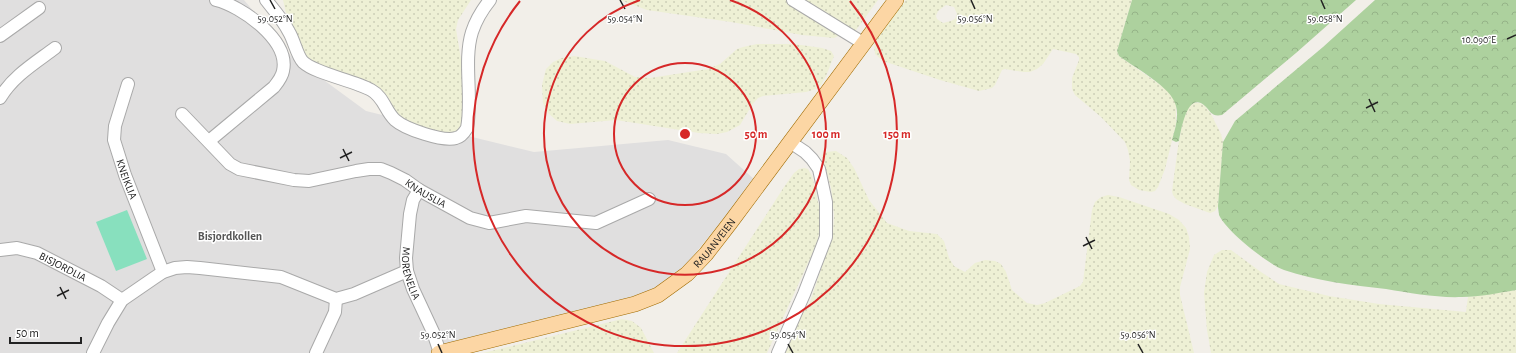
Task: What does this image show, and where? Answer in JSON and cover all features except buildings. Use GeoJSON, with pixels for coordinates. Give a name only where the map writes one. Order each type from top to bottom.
{"type":"FeatureCollection","features":[{"type":"Feature","properties":{"kind":"main road","name":"RAUANVEIEN"},"geometry":{"type":"LineString","coordinates":[[440,353],[635,304],[666,290],[687,274],[706,254],[896,0]]}},
{"type":"Feature","properties":{"kind":"street"},"geometry":{"type":"LineString","coordinates":[[209,141],[274,87],[281,77],[283,70],[282,57],[279,49],[268,32],[246,14],[224,2],[216,0]]}},
{"type":"Feature","properties":{"kind":"street"},"geometry":{"type":"LineString","coordinates":[[266,0],[284,23],[304,63],[317,70],[348,80],[371,90],[380,97],[395,120],[410,129],[438,137],[455,139],[464,133],[468,122],[469,56],[472,33],[479,16],[490,0]]}},
{"type":"Feature","properties":{"kind":"street"},"geometry":{"type":"LineString","coordinates":[[793,0],[863,43]]}},
{"type":"Feature","properties":{"kind":"street"},"geometry":{"type":"LineString","coordinates":[[0,36],[39,8]]}},
{"type":"Feature","properties":{"kind":"street"},"geometry":{"type":"LineString","coordinates":[[0,98],[22,72],[55,48]]}},
{"type":"Feature","properties":{"kind":"street","name":"KNEIKLIA"},"geometry":{"type":"LineString","coordinates":[[128,84],[115,126],[114,140],[124,175],[163,272]]}},
{"type":"Feature","properties":{"kind":"street","name":"KNAUSLIA"},"geometry":{"type":"LineString","coordinates":[[182,114],[230,164],[239,169],[294,180],[309,181],[369,169],[381,170],[391,173],[470,218],[490,223],[526,216],[596,223],[649,200]]}},
{"type":"Feature","properties":{"kind":"street"},"geometry":{"type":"LineString","coordinates":[[778,353],[804,294],[826,237],[826,202],[818,169],[806,152],[790,142]]}},
{"type":"Feature","properties":{"kind":"street","name":"MORENELIA"},"geometry":{"type":"LineString","coordinates":[[419,190],[413,200],[410,214],[406,258],[407,271],[413,289],[437,341],[440,353]]}},
{"type":"Feature","properties":{"kind":"street","name":"BISJORDLIA"},"geometry":{"type":"LineString","coordinates":[[0,250],[17,248],[37,253],[100,286],[122,300]]}},
{"type":"Feature","properties":{"kind":"street"},"geometry":{"type":"LineString","coordinates":[[93,353],[108,322],[122,300],[163,272],[174,268],[187,267],[281,278],[336,299],[354,294],[407,271]]}},
{"type":"Feature","properties":{"kind":"street"},"geometry":{"type":"LineString","coordinates":[[316,353],[335,312],[336,299]]}},
{"type":"Feature","properties":{"kind":"shaded area"},"geometry":{"type":"Polygon","coordinates":[[[0,0],[244,0],[291,56],[366,111],[534,152],[668,140],[726,154],[755,180],[658,299],[435,353],[0,353],[0,0]]]}},
{"type":"Feature","properties":{"kind":"green space"},"geometry":{"type":"Polygon","coordinates":[[[283,0],[471,0],[458,20],[456,29],[465,84],[463,126],[452,135],[429,130],[398,117],[388,97],[382,91],[309,60],[304,53],[286,13],[283,0]]]}},
{"type":"Feature","properties":{"kind":"green space"},"geometry":{"type":"Polygon","coordinates":[[[620,0],[786,0],[839,33],[838,36],[834,38],[802,35],[731,22],[647,10],[620,0]]]}},
{"type":"Feature","properties":{"kind":"green space"},"geometry":{"type":"Polygon","coordinates":[[[800,0],[878,0],[856,30],[853,31],[800,0]]]}},
{"type":"Feature","properties":{"kind":"green space"},"geometry":{"type":"Polygon","coordinates":[[[906,0],[1132,0],[1117,51],[1119,56],[1166,89],[1173,96],[1176,105],[1176,124],[1165,169],[1158,187],[1155,191],[1151,192],[1139,190],[1131,185],[1129,180],[1130,161],[1125,142],[1101,117],[1075,95],[1072,89],[1072,78],[1079,60],[1079,57],[1076,54],[1053,49],[1043,64],[1037,69],[1030,72],[1005,69],[1002,70],[992,88],[979,91],[883,61],[875,54],[874,44],[884,28],[906,0]],[[946,5],[938,11],[936,16],[937,19],[943,23],[955,19],[957,14],[954,7],[946,5]]]}},
{"type":"Feature","properties":{"kind":"green space"},"geometry":{"type":"Polygon","coordinates":[[[1132,0],[1356,0],[1222,115],[1214,115],[1199,102],[1194,103],[1189,107],[1183,121],[1179,141],[1176,142],[1172,140],[1177,114],[1173,99],[1160,85],[1119,56],[1117,51],[1132,0]]]}},
{"type":"Feature","properties":{"kind":"green space"},"geometry":{"type":"Polygon","coordinates":[[[1375,0],[1516,0],[1516,290],[1489,295],[1443,297],[1321,280],[1296,274],[1277,267],[1258,254],[1230,230],[1219,215],[1218,206],[1223,142],[1235,121],[1323,47],[1375,0]]]}},
{"type":"Feature","properties":{"kind":"green space"},"geometry":{"type":"Polygon","coordinates":[[[757,44],[794,44],[822,48],[831,51],[834,56],[826,76],[821,85],[816,89],[806,92],[763,96],[758,98],[740,125],[727,132],[717,134],[699,133],[616,120],[570,124],[557,121],[548,113],[543,103],[542,85],[546,69],[553,62],[562,58],[574,56],[605,61],[635,77],[650,78],[708,69],[720,64],[737,49],[757,44]]]}},
{"type":"Feature","properties":{"kind":"green space"},"geometry":{"type":"Polygon","coordinates":[[[1194,103],[1200,103],[1205,106],[1211,114],[1221,134],[1223,142],[1218,206],[1215,211],[1210,213],[1176,199],[1172,191],[1183,120],[1189,107],[1194,103]]]}},
{"type":"Feature","properties":{"kind":"green space"},"geometry":{"type":"Polygon","coordinates":[[[836,151],[847,158],[854,168],[869,200],[887,223],[909,231],[937,234],[944,241],[949,258],[954,266],[965,272],[975,263],[985,260],[995,261],[1001,264],[1006,272],[1012,290],[1027,303],[1037,305],[1045,303],[1080,286],[1083,282],[1092,210],[1095,202],[1101,197],[1108,195],[1119,197],[1169,214],[1179,220],[1186,228],[1189,237],[1190,249],[1180,287],[1180,295],[1194,353],[785,353],[803,312],[810,302],[833,233],[834,215],[831,188],[822,155],[826,152],[836,151]]]}},
{"type":"Feature","properties":{"kind":"green space"},"geometry":{"type":"Polygon","coordinates":[[[799,169],[808,169],[812,176],[819,206],[820,222],[818,241],[767,353],[677,353],[784,187],[794,173],[799,169]]]}},
{"type":"Feature","properties":{"kind":"green space"},"geometry":{"type":"Polygon","coordinates":[[[127,210],[147,259],[116,271],[96,222],[127,210]]]}},
{"type":"Feature","properties":{"kind":"green space"},"geometry":{"type":"Polygon","coordinates":[[[1222,250],[1231,250],[1279,284],[1329,296],[1379,304],[1466,312],[1468,297],[1516,290],[1516,353],[1211,353],[1207,330],[1204,293],[1207,272],[1214,255],[1222,250]]]}},
{"type":"Feature","properties":{"kind":"green space"},"geometry":{"type":"Polygon","coordinates":[[[622,319],[632,321],[641,328],[654,353],[483,353],[622,319]]]}},
{"type":"Feature","properties":{"kind":"district","name":"Bisjordkollen"},"geometry":{"type":"Point","coordinates":[230,236]}}]}
